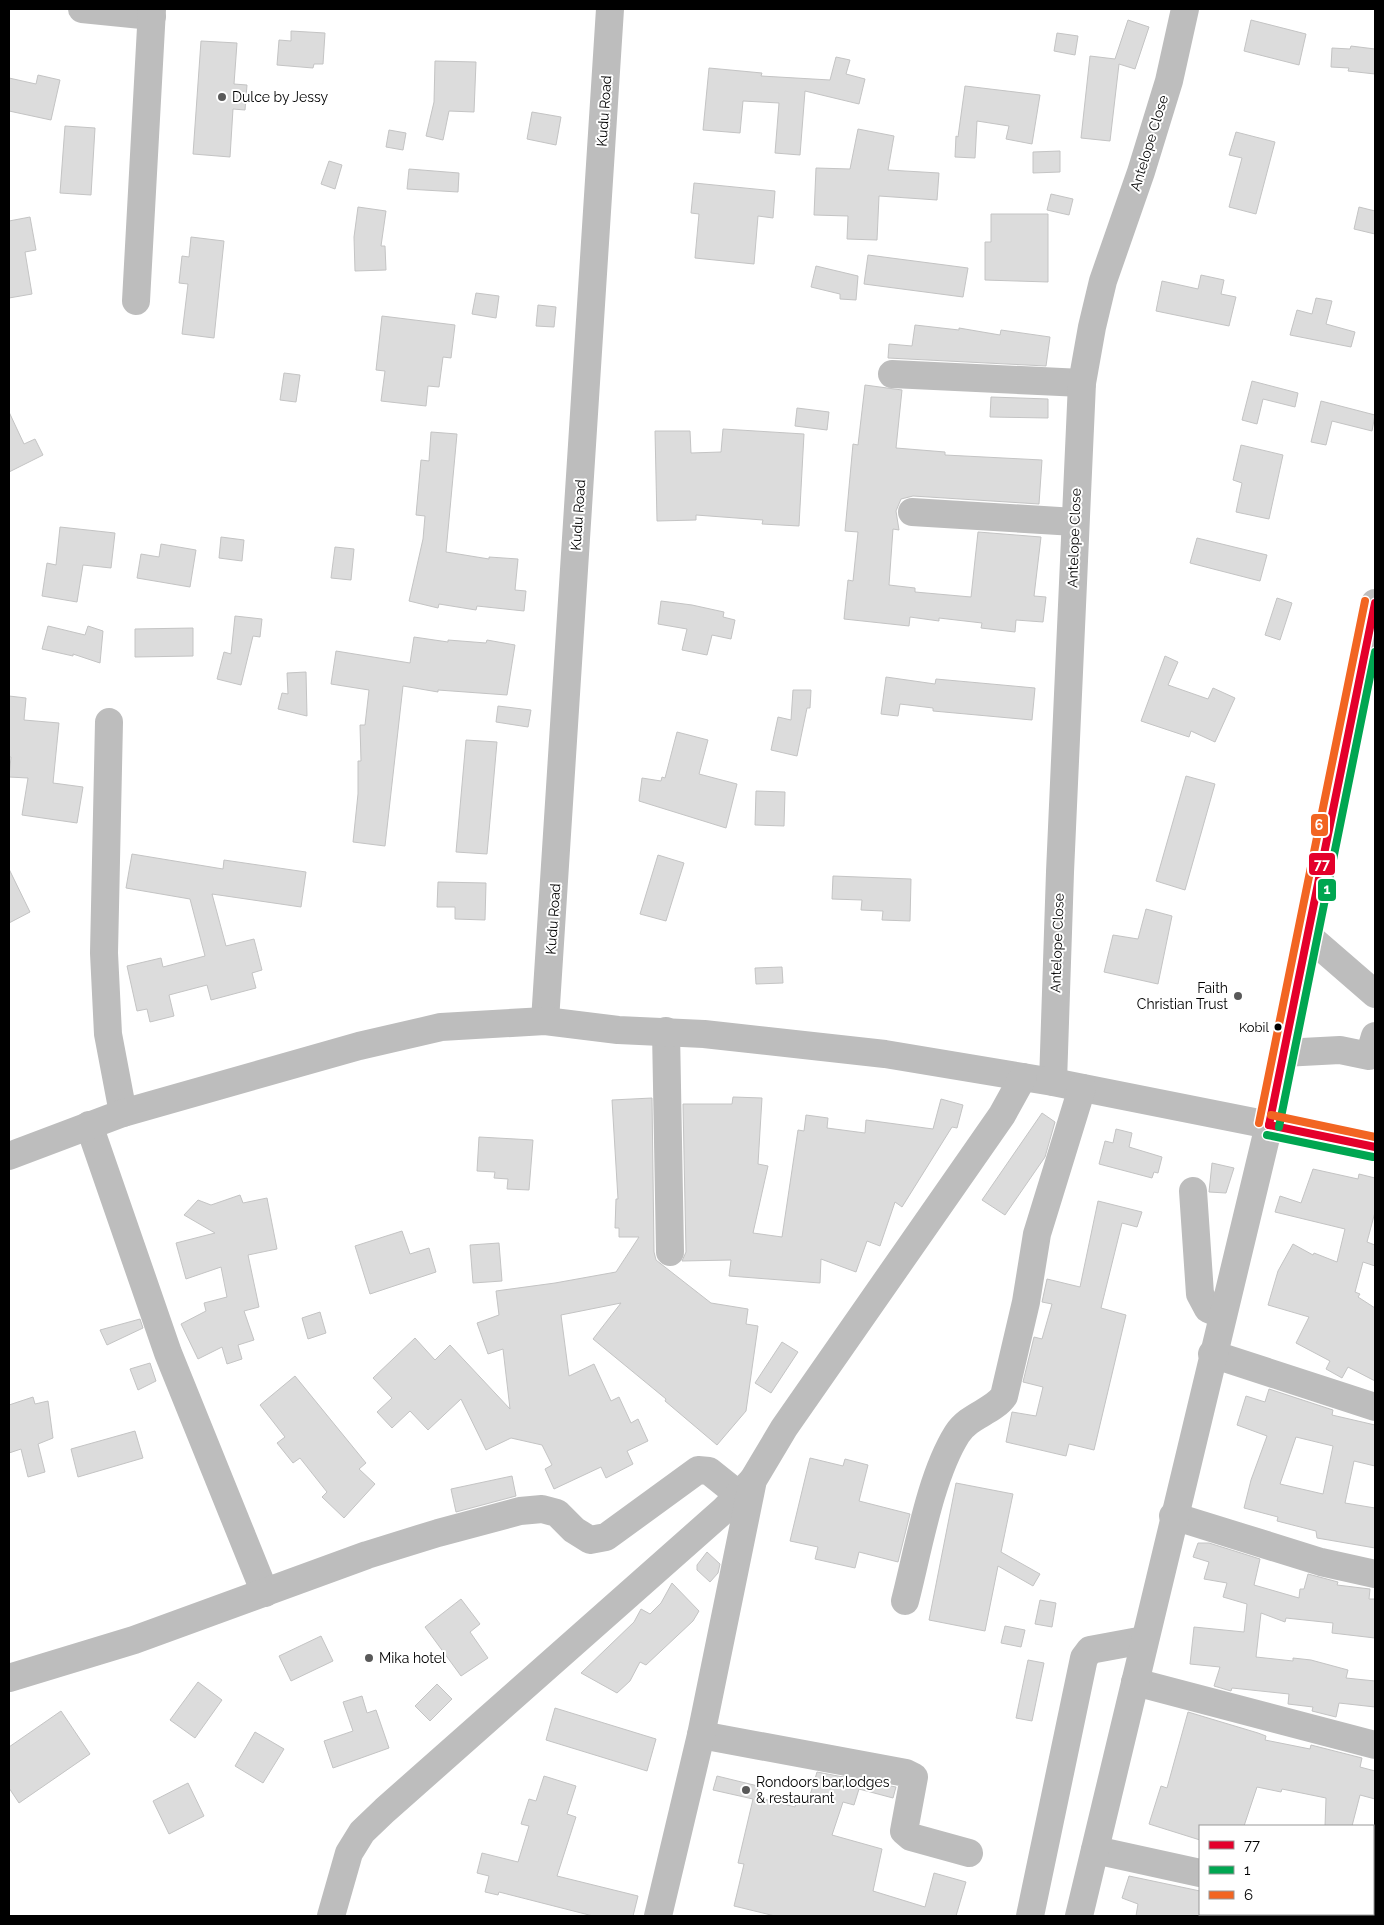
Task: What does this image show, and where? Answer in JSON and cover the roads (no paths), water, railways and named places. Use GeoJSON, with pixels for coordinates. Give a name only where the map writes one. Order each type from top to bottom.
{"type":"FeatureCollection","features":[{"type":"Feature","properties":{"kind":"street"},"geometry":{"type":"LineString","coordinates":[[82,9],[152,12],[136,301]]}},
{"type":"Feature","properties":{"kind":"street","name":"Kudu Road"},"geometry":{"type":"LineString","coordinates":[[545,1021],[610,9]]}},
{"type":"Feature","properties":{"kind":"street","name":"Antelope Close"},"geometry":{"type":"LineString","coordinates":[[1053,1082],[1082,383],[1103,281],[1141,172],[1169,81],[1185,9]]}},
{"type":"Feature","properties":{"kind":"street"},"geometry":{"type":"LineString","coordinates":[[892,374],[1082,383]]}},
{"type":"Feature","properties":{"kind":"street"},"geometry":{"type":"LineString","coordinates":[[912,512],[1075,522]]}},
{"type":"Feature","properties":{"kind":"street"},"geometry":{"type":"LineString","coordinates":[[1079,1916],[1173,1516],[1269,1125],[1375,603]]}},
{"type":"Feature","properties":{"kind":"street"},"geometry":{"type":"LineString","coordinates":[[109,722],[105,991],[108,1034],[123,1113]]}},
{"type":"Feature","properties":{"kind":"street"},"geometry":{"type":"LineString","coordinates":[[1308,936],[1375,994]]}},
{"type":"Feature","properties":{"kind":"street"},"geometry":{"type":"LineString","coordinates":[[9,1156],[123,1113],[359,1046],[441,1027],[545,1021],[618,1030],[666,1031],[886,1054],[1053,1082],[1375,1147]]}},
{"type":"Feature","properties":{"kind":"street"},"geometry":{"type":"LineString","coordinates":[[666,1031],[670,1252]]}},
{"type":"Feature","properties":{"kind":"street"},"geometry":{"type":"LineString","coordinates":[[1284,1053],[1373,1050]]}},
{"type":"Feature","properties":{"kind":"street"},"geometry":{"type":"LineString","coordinates":[[331,1916],[349,1854],[362,1832],[498,1712],[746,1487],[784,1428],[1002,1115],[1023,1078]]}},
{"type":"Feature","properties":{"kind":"street"},"geometry":{"type":"LineString","coordinates":[[905,1601],[928,1505],[958,1432],[970,1420],[998,1404],[1004,1396],[1026,1302],[1037,1234],[1082,1088]]}},
{"type":"Feature","properties":{"kind":"street"},"geometry":{"type":"LineString","coordinates":[[89,1125],[168,1353],[264,1592]]}},
{"type":"Feature","properties":{"kind":"street"},"geometry":{"type":"LineString","coordinates":[[1193,1191],[1200,1294],[1208,1308],[1222,1315]]}},
{"type":"Feature","properties":{"kind":"street"},"geometry":{"type":"LineString","coordinates":[[1212,1354],[1375,1407]]}},
{"type":"Feature","properties":{"kind":"street"},"geometry":{"type":"LineString","coordinates":[[9,1678],[134,1640],[385,1550],[520,1510],[542,1508],[557,1513],[574,1530],[590,1540],[606,1537],[698,1470],[709,1471],[746,1487]]}},
{"type":"Feature","properties":{"kind":"street"},"geometry":{"type":"LineString","coordinates":[[658,1916],[701,1735],[746,1487]]}},
{"type":"Feature","properties":{"kind":"street"},"geometry":{"type":"LineString","coordinates":[[1173,1516],[1321,1562],[1375,1574]]}},
{"type":"Feature","properties":{"kind":"street"},"geometry":{"type":"LineString","coordinates":[[1030,1916],[1084,1658],[1090,1650],[1144,1640]]}},
{"type":"Feature","properties":{"kind":"street"},"geometry":{"type":"LineString","coordinates":[[1134,1682],[1375,1745]]}},
{"type":"Feature","properties":{"kind":"street"},"geometry":{"type":"LineString","coordinates":[[701,1735],[906,1773],[914,1778],[904,1831],[911,1837],[969,1853]]}},
{"type":"Feature","properties":{"kind":"street"},"geometry":{"type":"LineString","coordinates":[[1095,1850],[1199,1873]]}},
{"type":"Feature","properties":{"kind":"place","name":"Dulce by Jessy"},"geometry":{"type":"Point","coordinates":[222,97]}},
{"type":"Feature","properties":{"kind":"place","name":"Faith Christian Trust"},"geometry":{"type":"Point","coordinates":[1238,996]}},
{"type":"Feature","properties":{"kind":"place","name":"Kobil"},"geometry":{"type":"Point","coordinates":[1278,1027]}},
{"type":"Feature","properties":{"kind":"place","name":"Mika hotel"},"geometry":{"type":"Point","coordinates":[369,1658]}},
{"type":"Feature","properties":{"kind":"place","name":"Rondoors bar,lodges & restaurant"},"geometry":{"type":"Point","coordinates":[746,1790]}}]}
